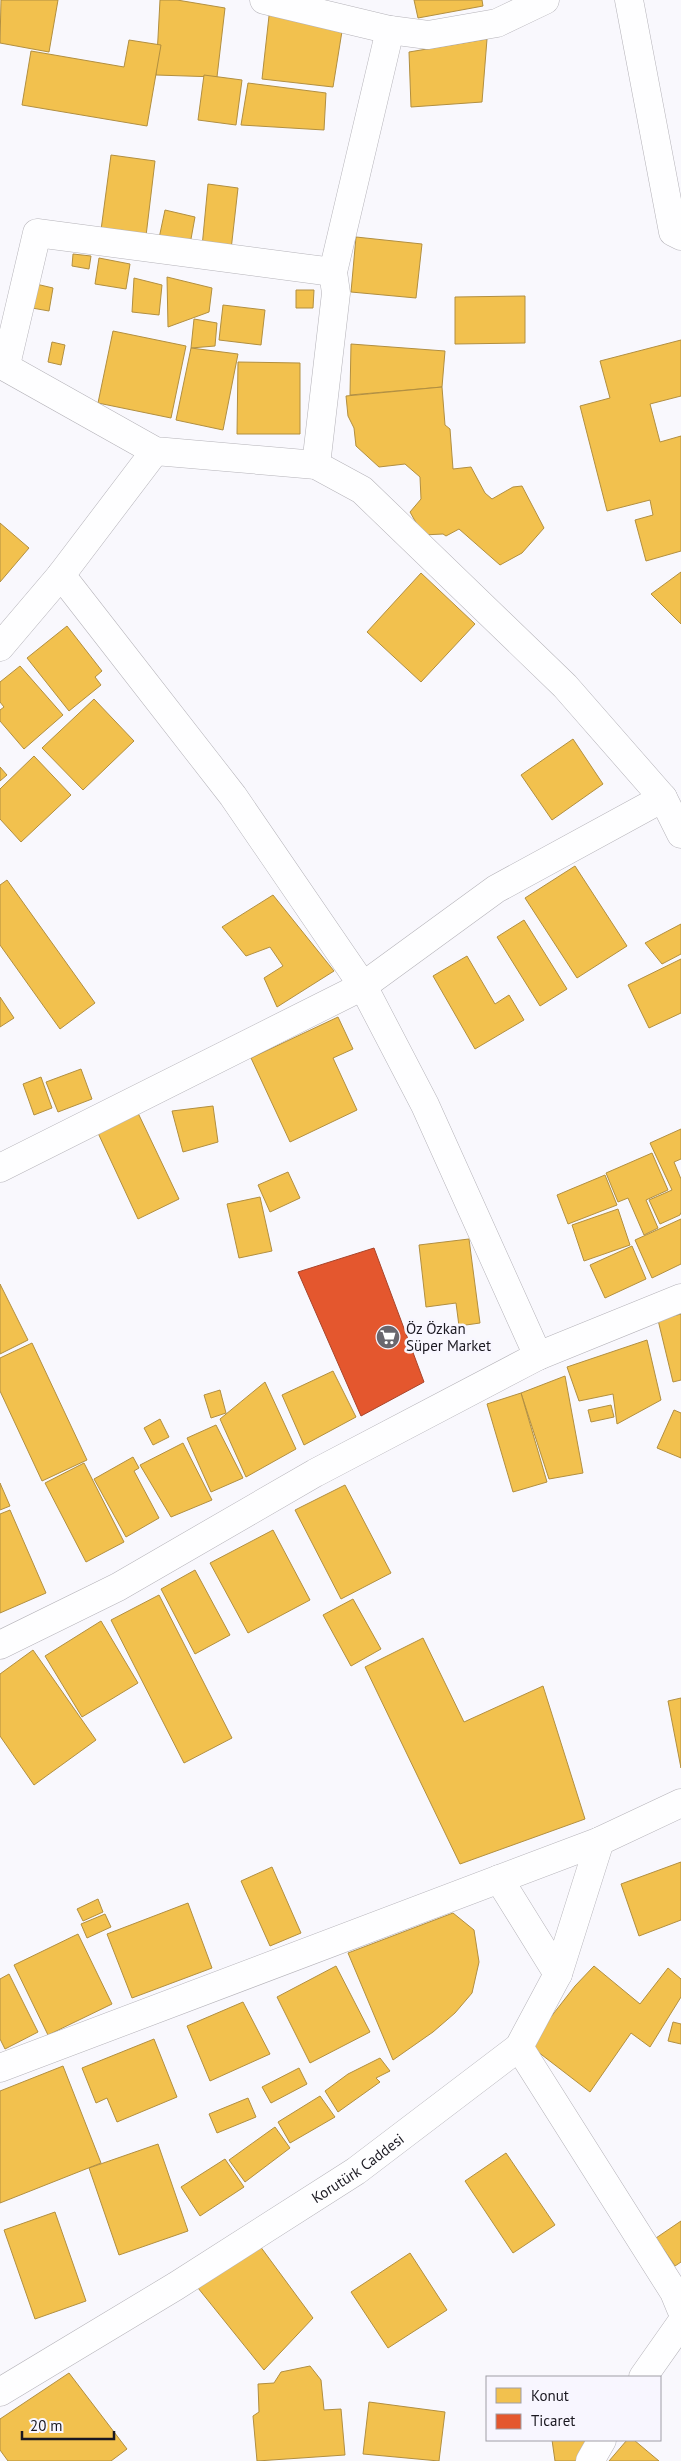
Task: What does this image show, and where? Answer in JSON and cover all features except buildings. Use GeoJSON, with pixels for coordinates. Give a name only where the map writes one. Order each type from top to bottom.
{"type":"FeatureCollection","features":[{"type":"Feature","properties":{"kind":"street"},"geometry":{"type":"LineString","coordinates":[[264,0],[390,30],[428,34],[497,23],[545,0]]}},
{"type":"Feature","properties":{"kind":"street"},"geometry":{"type":"LineString","coordinates":[[629,0],[673,232],[681,236]]}},
{"type":"Feature","properties":{"kind":"street"},"geometry":{"type":"LineString","coordinates":[[316,465],[336,293],[333,272],[390,30]]}},
{"type":"Feature","properties":{"kind":"street"},"geometry":{"type":"LineString","coordinates":[[333,272],[37,233],[3,364],[155,451],[316,465],[362,490],[565,686],[663,798],[681,834]]}},
{"type":"Feature","properties":{"kind":"street"},"geometry":{"type":"LineString","coordinates":[[0,648],[61,575],[155,451]]}},
{"type":"Feature","properties":{"kind":"street"},"geometry":{"type":"LineString","coordinates":[[61,575],[233,796],[363,986],[424,1105],[538,1356]]}},
{"type":"Feature","properties":{"kind":"street"},"geometry":{"type":"LineString","coordinates":[[0,1168],[363,986],[496,889],[663,798]]}},
{"type":"Feature","properties":{"kind":"street"},"geometry":{"type":"LineString","coordinates":[[0,1645],[118,1587],[315,1473],[538,1356],[681,1298]]}},
{"type":"Feature","properties":{"kind":"street"},"geometry":{"type":"LineString","coordinates":[[0,2068],[600,1841],[681,1803]]}},
{"type":"Feature","properties":{"kind":"street","name":"Korutürk Caddesi"},"geometry":{"type":"LineString","coordinates":[[0,2392],[176,2286],[356,2171],[518,2047],[558,1974],[600,1841]]}},
{"type":"Feature","properties":{"kind":"street"},"geometry":{"type":"LineString","coordinates":[[499,1879],[558,1974]]}},
{"type":"Feature","properties":{"kind":"street"},"geometry":{"type":"LineString","coordinates":[[518,2047],[674,2292],[681,2309]]}},
{"type":"Feature","properties":{"kind":"street"},"geometry":{"type":"LineString","coordinates":[[644,2376],[681,2323]]}},
{"type":"Feature","properties":{"kind":"street"},"geometry":{"type":"LineString","coordinates":[[590,2461],[601,2441]]}},
{"type":"Feature","properties":{"kind":"place","name":"Öz Özkan Süper Market"},"geometry":{"type":"Point","coordinates":[388,1337]}}]}
